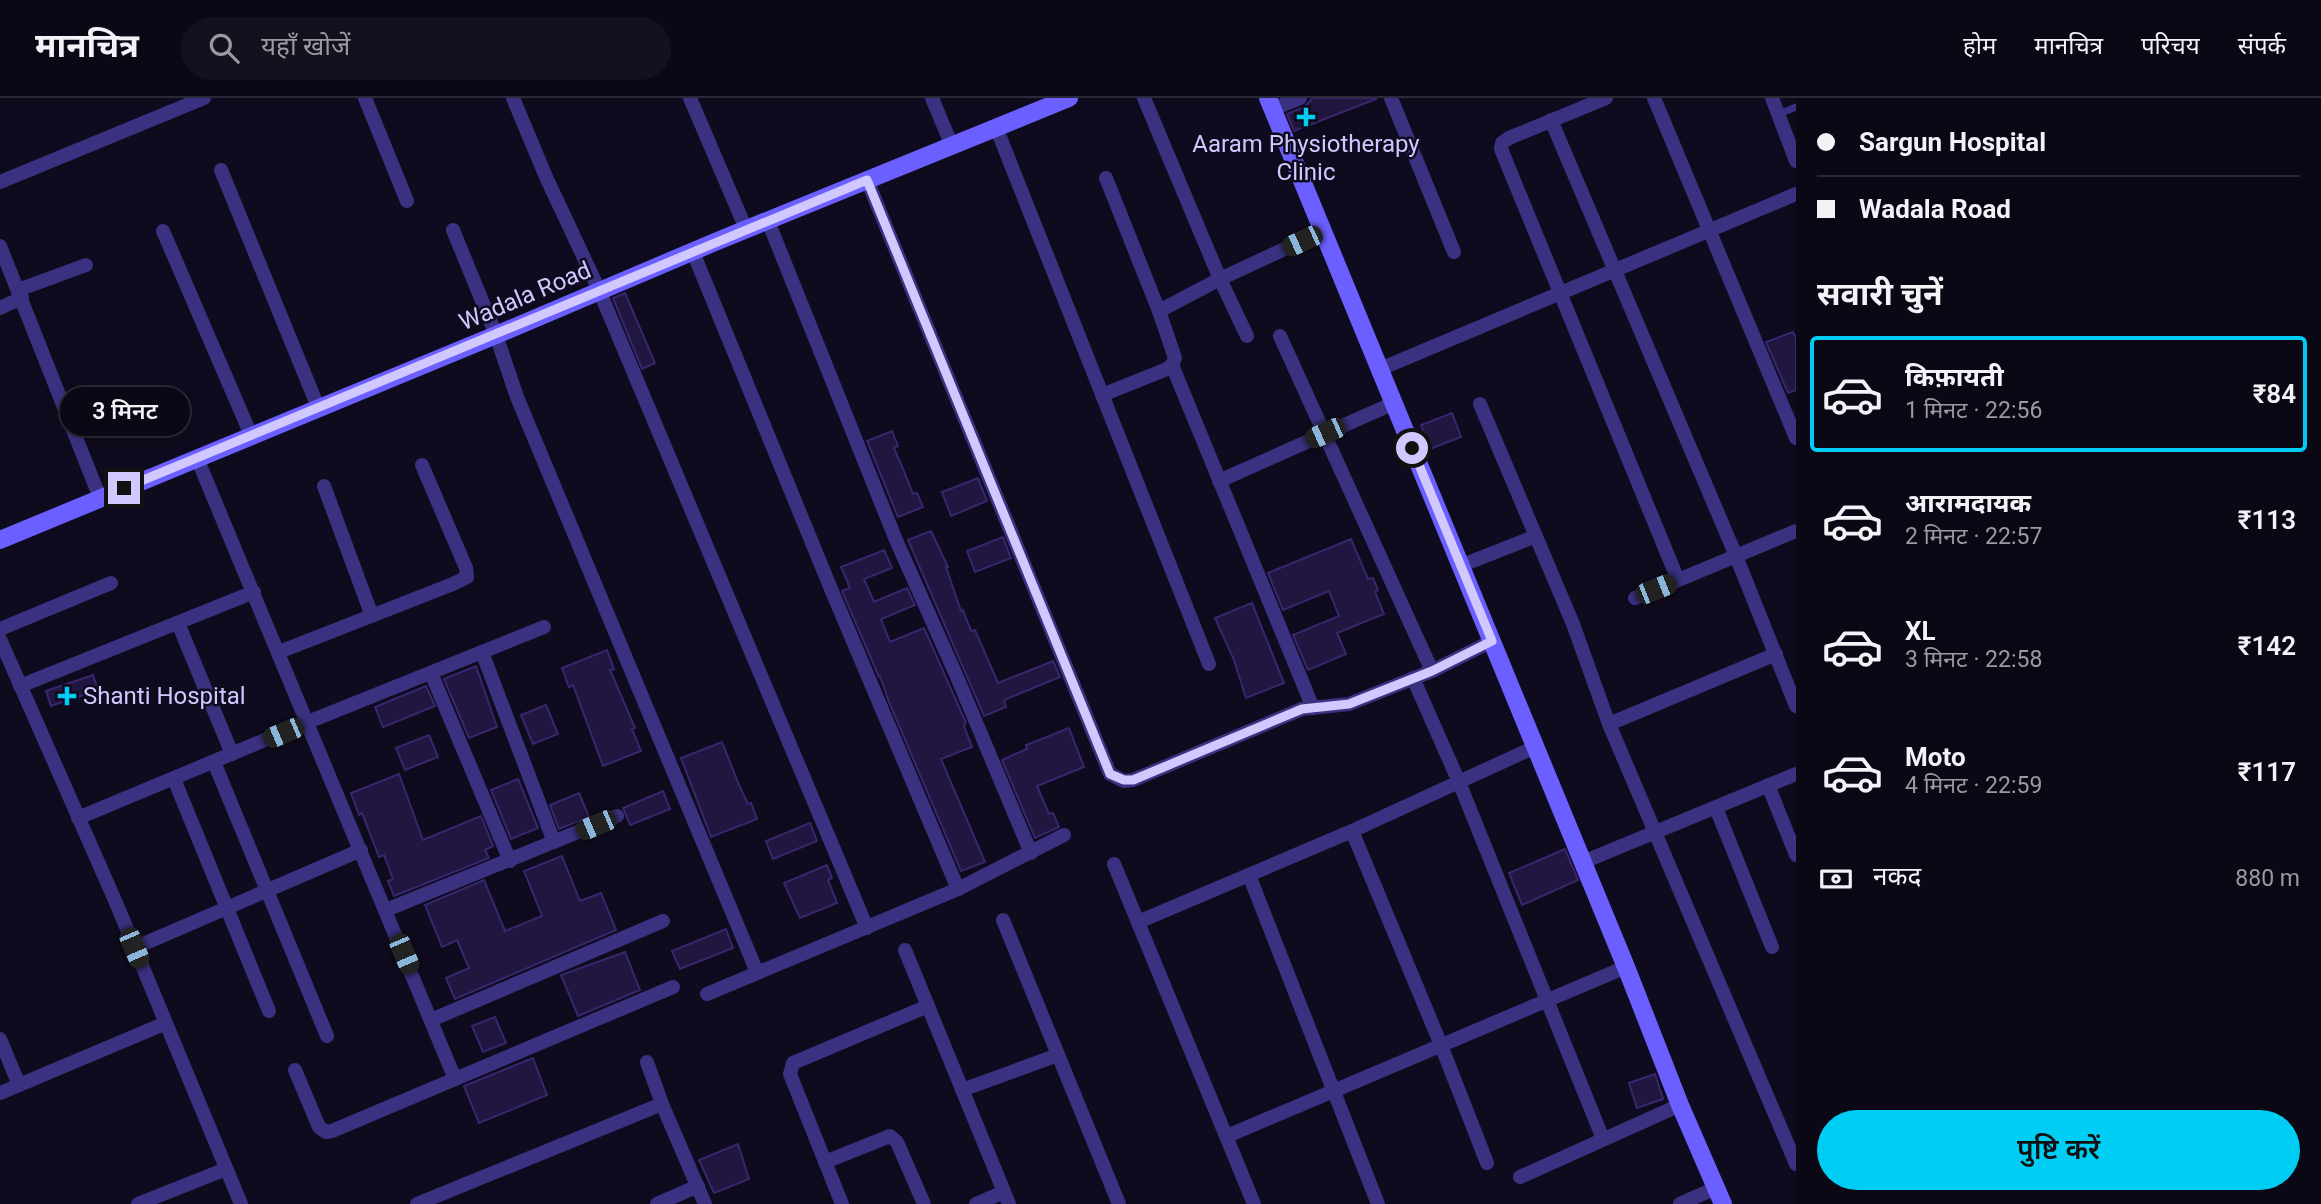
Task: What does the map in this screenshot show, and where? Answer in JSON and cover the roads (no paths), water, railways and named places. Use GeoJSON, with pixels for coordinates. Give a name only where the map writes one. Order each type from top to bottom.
{"type":"FeatureCollection","features":[{"type":"Feature","properties":{"kind":"street"},"geometry":{"type":"LineString","coordinates":[[0,182],[204,98]]}},
{"type":"Feature","properties":{"kind":"street"},"geometry":{"type":"LineString","coordinates":[[365,98],[407,201]]}},
{"type":"Feature","properties":{"kind":"street"},"geometry":{"type":"LineString","coordinates":[[513,98],[546,177],[600,290],[867,928]]}},
{"type":"Feature","properties":{"kind":"street"},"geometry":{"type":"LineString","coordinates":[[690,98],[746,229]]}},
{"type":"Feature","properties":{"kind":"street"},"geometry":{"type":"LineString","coordinates":[[932,98],[952,146]]}},
{"type":"Feature","properties":{"kind":"street"},"geometry":{"type":"LineString","coordinates":[[1144,98],[1220,279],[1247,336]]}},
{"type":"Feature","properties":{"kind":"street"},"geometry":{"type":"LineString","coordinates":[[1300,98],[1270,104],[1719,1196],[1680,1204]]}},
{"type":"Feature","properties":{"kind":"street"},"geometry":{"type":"LineString","coordinates":[[1391,98],[1454,252]]}},
{"type":"Feature","properties":{"kind":"street"},"geometry":{"type":"LineString","coordinates":[[1606,98],[1509,138],[1502,143],[1501,149],[1678,580]]}},
{"type":"Feature","properties":{"kind":"street"},"geometry":{"type":"LineString","coordinates":[[1654,98],[1796,438]]}},
{"type":"Feature","properties":{"kind":"street"},"geometry":{"type":"LineString","coordinates":[[1772,98],[1796,160]]}},
{"type":"Feature","properties":{"kind":"street","name":"Wadala Road"},"geometry":{"type":"LineString","coordinates":[[0,540],[1059,100]]}},
{"type":"Feature","properties":{"kind":"street"},"geometry":{"type":"LineString","coordinates":[[1551,120],[1736,556],[1796,706]]}},
{"type":"Feature","properties":{"kind":"street"},"geometry":{"type":"LineString","coordinates":[[996,127],[1209,664]]}},
{"type":"Feature","properties":{"kind":"street"},"geometry":{"type":"LineString","coordinates":[[221,170],[318,407]]}},
{"type":"Feature","properties":{"kind":"street"},"geometry":{"type":"LineString","coordinates":[[1102,395],[1172,365],[1175,358],[1106,178]]}},
{"type":"Feature","properties":{"kind":"street"},"geometry":{"type":"LineString","coordinates":[[867,180],[1110,774],[1124,780],[1133,780],[1302,709],[1349,704],[1432,671],[1492,641]]}},
{"type":"Feature","properties":{"kind":"street"},"geometry":{"type":"LineString","coordinates":[[1380,369],[1796,194]]}},
{"type":"Feature","properties":{"kind":"street"},"geometry":{"type":"LineString","coordinates":[[768,221],[895,540],[957,677],[1031,853]]}},
{"type":"Feature","properties":{"kind":"street"},"geometry":{"type":"LineString","coordinates":[[453,230],[496,335],[517,397],[758,972]]}},
{"type":"Feature","properties":{"kind":"street"},"geometry":{"type":"LineString","coordinates":[[163,231],[251,436]]}},
{"type":"Feature","properties":{"kind":"street"},"geometry":{"type":"LineString","coordinates":[[1159,311],[1220,279],[1323,232]]}},
{"type":"Feature","properties":{"kind":"street"},"geometry":{"type":"LineString","coordinates":[[0,246],[100,498]]}},
{"type":"Feature","properties":{"kind":"street"},"geometry":{"type":"LineString","coordinates":[[693,251],[831,589],[958,889]]}},
{"type":"Feature","properties":{"kind":"street"},"geometry":{"type":"LineString","coordinates":[[0,308],[20,294],[86,265]]}},
{"type":"Feature","properties":{"kind":"street"},"geometry":{"type":"LineString","coordinates":[[1280,336],[1432,671]]}},
{"type":"Feature","properties":{"kind":"street"},"geometry":{"type":"LineString","coordinates":[[1172,365],[1313,708]]}},
{"type":"Feature","properties":{"kind":"street"},"geometry":{"type":"LineString","coordinates":[[1219,481],[1394,403]]}},
{"type":"Feature","properties":{"kind":"street"},"geometry":{"type":"LineString","coordinates":[[1480,404],[1573,624],[1609,724],[1796,1164]]}},
{"type":"Feature","properties":{"kind":"street"},"geometry":{"type":"LineString","coordinates":[[197,457],[455,1079]]}},
{"type":"Feature","properties":{"kind":"street"},"geometry":{"type":"LineString","coordinates":[[279,652],[467,577],[466,568],[422,465]]}},
{"type":"Feature","properties":{"kind":"street"},"geometry":{"type":"LineString","coordinates":[[324,486],[372,615]]}},
{"type":"Feature","properties":{"kind":"street"},"geometry":{"type":"LineString","coordinates":[[1635,598],[1796,531]]}},
{"type":"Feature","properties":{"kind":"street"},"geometry":{"type":"LineString","coordinates":[[1460,566],[1536,536]]}},
{"type":"Feature","properties":{"kind":"street"},"geometry":{"type":"LineString","coordinates":[[0,629],[111,583]]}},
{"type":"Feature","properties":{"kind":"street"},"geometry":{"type":"LineString","coordinates":[[20,686],[254,592]]}},
{"type":"Feature","properties":{"kind":"street"},"geometry":{"type":"LineString","coordinates":[[178,623],[232,754]]}},
{"type":"Feature","properties":{"kind":"street"},"geometry":{"type":"LineString","coordinates":[[78,818],[544,627]]}},
{"type":"Feature","properties":{"kind":"street"},"geometry":{"type":"LineString","coordinates":[[0,639],[241,1204]]}},
{"type":"Feature","properties":{"kind":"street"},"geometry":{"type":"LineString","coordinates":[[482,652],[555,842]]}},
{"type":"Feature","properties":{"kind":"street"},"geometry":{"type":"LineString","coordinates":[[1609,724],[1776,654]]}},
{"type":"Feature","properties":{"kind":"street"},"geometry":{"type":"LineString","coordinates":[[431,673],[510,861]]}},
{"type":"Feature","properties":{"kind":"street"},"geometry":{"type":"LineString","coordinates":[[1412,678],[1459,782],[1603,1139]]}},
{"type":"Feature","properties":{"kind":"street"},"geometry":{"type":"LineString","coordinates":[[1138,922],[1352,831],[1535,747]]}},
{"type":"Feature","properties":{"kind":"street"},"geometry":{"type":"LineString","coordinates":[[214,762],[327,1036]]}},
{"type":"Feature","properties":{"kind":"street"},"geometry":{"type":"LineString","coordinates":[[1583,863],[1796,774]]}},
{"type":"Feature","properties":{"kind":"street"},"geometry":{"type":"LineString","coordinates":[[174,779],[269,1011]]}},
{"type":"Feature","properties":{"kind":"street"},"geometry":{"type":"LineString","coordinates":[[1768,785],[1796,855]]}},
{"type":"Feature","properties":{"kind":"street"},"geometry":{"type":"LineString","coordinates":[[1716,808],[1772,947]]}},
{"type":"Feature","properties":{"kind":"street"},"geometry":{"type":"LineString","coordinates":[[386,910],[617,816]]}},
{"type":"Feature","properties":{"kind":"street"},"geometry":{"type":"LineString","coordinates":[[1352,831],[1487,1163]]}},
{"type":"Feature","properties":{"kind":"street"},"geometry":{"type":"LineString","coordinates":[[707,993],[958,889],[1064,835]]}},
{"type":"Feature","properties":{"kind":"street"},"geometry":{"type":"LineString","coordinates":[[134,948],[361,850]]}},
{"type":"Feature","properties":{"kind":"street"},"geometry":{"type":"LineString","coordinates":[[1114,864],[1254,1204]]}},
{"type":"Feature","properties":{"kind":"street"},"geometry":{"type":"LineString","coordinates":[[1249,875],[1378,1204]]}},
{"type":"Feature","properties":{"kind":"street"},"geometry":{"type":"LineString","coordinates":[[1003,920],[1118,1204]]}},
{"type":"Feature","properties":{"kind":"street"},"geometry":{"type":"LineString","coordinates":[[431,1020],[663,921]]}},
{"type":"Feature","properties":{"kind":"street"},"geometry":{"type":"LineString","coordinates":[[905,950],[1006,1198],[976,1204]]}},
{"type":"Feature","properties":{"kind":"street"},"geometry":{"type":"LineString","coordinates":[[1227,1136],[1626,967]]}},
{"type":"Feature","properties":{"kind":"street"},"geometry":{"type":"LineString","coordinates":[[295,1070],[316,1121],[326,1132],[674,987]]}},
{"type":"Feature","properties":{"kind":"street"},"geometry":{"type":"LineString","coordinates":[[842,1204],[790,1074],[793,1063],[928,1006]]}},
{"type":"Feature","properties":{"kind":"street"},"geometry":{"type":"LineString","coordinates":[[0,1093],[166,1023]]}},
{"type":"Feature","properties":{"kind":"street"},"geometry":{"type":"LineString","coordinates":[[0,1039],[19,1085]]}},
{"type":"Feature","properties":{"kind":"street"},"geometry":{"type":"LineString","coordinates":[[962,1090],[1058,1055]]}},
{"type":"Feature","properties":{"kind":"street"},"geometry":{"type":"LineString","coordinates":[[647,1062],[705,1204]]}},
{"type":"Feature","properties":{"kind":"street"},"geometry":{"type":"LineString","coordinates":[[417,1204],[663,1104]]}},
{"type":"Feature","properties":{"kind":"street"},"geometry":{"type":"LineString","coordinates":[[1520,1177],[1680,1105]]}},
{"type":"Feature","properties":{"kind":"street"},"geometry":{"type":"LineString","coordinates":[[825,1162],[890,1136],[897,1143],[924,1204]]}},
{"type":"Feature","properties":{"kind":"street"},"geometry":{"type":"LineString","coordinates":[[138,1204],[226,1169]]}},
{"type":"Feature","properties":{"kind":"street"},"geometry":{"type":"LineString","coordinates":[[657,1204],[698,1186]]}},
{"type":"Feature","properties":{"kind":"lane"},"geometry":{"type":"LineString","coordinates":[[1778,114],[1796,107]]}},
{"type":"Feature","properties":{"kind":"place","name":"Aaram Physiotherapy Clinic"},"geometry":{"type":"Point","coordinates":[1306,117]}},
{"type":"Feature","properties":{"kind":"place","name":"Shanti Hospital"},"geometry":{"type":"Point","coordinates":[67,696]}}]}
